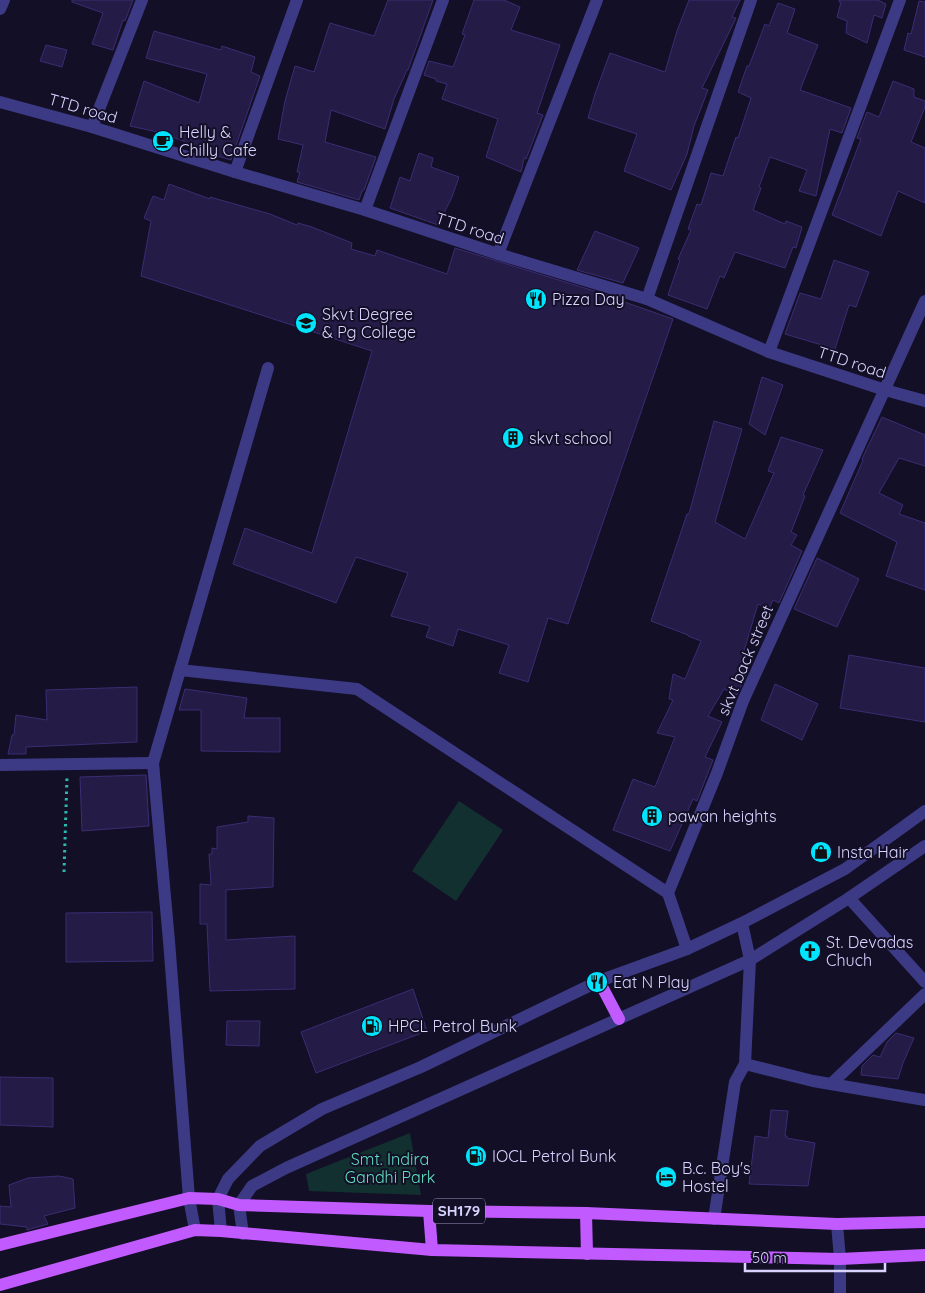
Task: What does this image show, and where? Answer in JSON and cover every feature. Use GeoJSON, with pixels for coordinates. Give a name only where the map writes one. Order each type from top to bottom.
{"type":"FeatureCollection","features":[{"type":"Feature","properties":{"kind":"main road"},"geometry":{"type":"LineString","coordinates":[[599,982],[619,1019]]}},
{"type":"Feature","properties":{"kind":"main road","name":"SH179"},"geometry":{"type":"LineString","coordinates":[[0,1244],[189,1198],[218,1199],[239,1205],[429,1211],[586,1213],[838,1224],[925,1222]]}},
{"type":"Feature","properties":{"kind":"main road"},"geometry":{"type":"LineString","coordinates":[[429,1211],[432,1250]]}},
{"type":"Feature","properties":{"kind":"main road"},"geometry":{"type":"LineString","coordinates":[[586,1213],[587,1254]]}},
{"type":"Feature","properties":{"kind":"main road"},"geometry":{"type":"LineString","coordinates":[[0,1285],[195,1230],[432,1250],[840,1259],[925,1255]]}},
{"type":"Feature","properties":{"kind":"street"},"geometry":{"type":"LineString","coordinates":[[0,9],[4,0]]}},
{"type":"Feature","properties":{"kind":"street"},"geometry":{"type":"LineString","coordinates":[[92,127],[142,0]]}},
{"type":"Feature","properties":{"kind":"street"},"geometry":{"type":"LineString","coordinates":[[235,172],[297,0]]}},
{"type":"Feature","properties":{"kind":"street"},"geometry":{"type":"LineString","coordinates":[[364,210],[443,0]]}},
{"type":"Feature","properties":{"kind":"street"},"geometry":{"type":"LineString","coordinates":[[498,254],[596,0]]}},
{"type":"Feature","properties":{"kind":"street"},"geometry":{"type":"LineString","coordinates":[[647,300],[751,0]]}},
{"type":"Feature","properties":{"kind":"street"},"geometry":{"type":"LineString","coordinates":[[769,352],[900,0]]}},
{"type":"Feature","properties":{"kind":"street","name":"TTD road"},"geometry":{"type":"LineString","coordinates":[[0,102],[92,127],[364,210],[647,300],[769,352],[925,401]]}},
{"type":"Feature","properties":{"kind":"street","name":"skvt back street"},"geometry":{"type":"LineString","coordinates":[[668,893],[717,774],[743,701],[925,300]]}},
{"type":"Feature","properties":{"kind":"street"},"geometry":{"type":"LineString","coordinates":[[195,1230],[189,1198],[153,763],[268,368]]}},
{"type":"Feature","properties":{"kind":"street"},"geometry":{"type":"LineString","coordinates":[[180,670],[358,688],[668,893],[687,948]]}},
{"type":"Feature","properties":{"kind":"street"},"geometry":{"type":"LineString","coordinates":[[0,765],[153,763]]}},
{"type":"Feature","properties":{"kind":"street"},"geometry":{"type":"LineString","coordinates":[[221,1231],[218,1199],[228,1179],[260,1146],[322,1109],[421,1066],[599,982],[687,948],[742,924],[845,869],[925,811]]}},
{"type":"Feature","properties":{"kind":"street"},"geometry":{"type":"LineString","coordinates":[[243,1234],[239,1205],[252,1186],[286,1168],[750,960],[849,898],[925,846]]}},
{"type":"Feature","properties":{"kind":"street"},"geometry":{"type":"LineString","coordinates":[[849,898],[925,982]]}},
{"type":"Feature","properties":{"kind":"street"},"geometry":{"type":"LineString","coordinates":[[714,1219],[735,1082],[745,1064],[750,960],[742,924]]}},
{"type":"Feature","properties":{"kind":"street"},"geometry":{"type":"LineString","coordinates":[[831,1084],[925,994]]}},
{"type":"Feature","properties":{"kind":"street"},"geometry":{"type":"LineString","coordinates":[[745,1064],[831,1084],[925,1100]]}},
{"type":"Feature","properties":{"kind":"street"},"geometry":{"type":"LineString","coordinates":[[838,1224],[840,1293]]}},
{"type":"Feature","properties":{"kind":"path"},"geometry":{"type":"LineString","coordinates":[[64,872],[68,764]]}},
{"type":"Feature","properties":{"kind":"green space"},"geometry":{"type":"Polygon","coordinates":[[[459,801],[503,830],[456,901],[412,871],[459,801]]]}},
{"type":"Feature","properties":{"kind":"green space","name":"Smt. Indira Gandhi Park"},"geometry":{"type":"Polygon","coordinates":[[[410,1133],[421,1195],[309,1191],[306,1174],[410,1133]]]}},
{"type":"Feature","properties":{"kind":"building"},"geometry":{"type":"Polygon","coordinates":[[[72,0],[133,0],[125,21],[123,20],[113,50],[92,44],[103,13],[72,2],[72,0]]]}},
{"type":"Feature","properties":{"kind":"building"},"geometry":{"type":"Polygon","coordinates":[[[388,0],[433,0],[408,70],[394,99],[385,129],[331,110],[325,142],[376,157],[359,200],[297,182],[300,172],[297,172],[303,145],[278,139],[285,101],[295,66],[314,72],[330,23],[374,36],[388,0]]]}},
{"type":"Feature","properties":{"kind":"building"},"geometry":{"type":"Polygon","coordinates":[[[474,0],[504,0],[520,7],[511,30],[560,45],[537,113],[543,115],[526,159],[524,158],[521,172],[486,157],[498,119],[442,99],[447,84],[424,75],[429,61],[453,67],[465,35],[462,34],[474,0]]]}},
{"type":"Feature","properties":{"kind":"building"},"geometry":{"type":"Polygon","coordinates":[[[689,0],[740,0],[732,17],[736,18],[702,88],[708,90],[694,126],[687,154],[671,190],[624,171],[637,134],[588,118],[610,53],[665,72],[677,31],[689,0]]]}},
{"type":"Feature","properties":{"kind":"building"},"geometry":{"type":"Polygon","coordinates":[[[839,0],[878,0],[886,4],[882,18],[874,15],[867,43],[846,33],[847,21],[837,17],[841,2],[839,0]]]}},
{"type":"Feature","properties":{"kind":"building"},"geometry":{"type":"Polygon","coordinates":[[[919,1],[925,2],[925,57],[904,50],[908,33],[911,34],[919,1]]]}},
{"type":"Feature","properties":{"kind":"building"},"geometry":{"type":"Polygon","coordinates":[[[778,3],[795,9],[787,33],[818,45],[800,90],[851,108],[842,133],[830,129],[816,196],[799,191],[807,170],[770,157],[753,210],[785,224],[786,221],[802,227],[796,248],[793,247],[785,268],[735,252],[724,278],[720,276],[707,309],[668,295],[680,260],[678,259],[691,230],[688,229],[697,204],[701,205],[711,173],[723,176],[736,137],[738,138],[751,98],[738,92],[765,24],[769,26],[778,3]]]}},
{"type":"Feature","properties":{"kind":"building"},"geometry":{"type":"Polygon","coordinates":[[[154,31],[221,50],[222,46],[255,57],[251,72],[260,76],[231,160],[187,147],[188,143],[162,133],[130,126],[144,81],[199,103],[207,74],[146,58],[154,31]]]}},
{"type":"Feature","properties":{"kind":"building"},"geometry":{"type":"Polygon","coordinates":[[[46,45],[67,50],[62,67],[40,61],[46,45]]]}},
{"type":"Feature","properties":{"kind":"building"},"geometry":{"type":"Polygon","coordinates":[[[893,81],[914,89],[914,97],[925,101],[925,107],[911,142],[925,148],[925,203],[898,191],[881,236],[832,215],[861,139],[857,138],[867,112],[879,117],[893,81]]]}},
{"type":"Feature","properties":{"kind":"building"},"geometry":{"type":"Polygon","coordinates":[[[419,153],[433,158],[431,167],[459,177],[452,197],[438,225],[390,208],[400,177],[410,181],[419,153]]]}},
{"type":"Feature","properties":{"kind":"building"},"geometry":{"type":"Polygon","coordinates":[[[169,184],[210,199],[210,197],[270,214],[297,225],[298,223],[312,227],[352,243],[351,249],[375,256],[377,250],[447,274],[455,248],[617,298],[673,319],[568,624],[548,618],[528,682],[499,673],[509,645],[458,629],[453,646],[426,637],[430,626],[391,616],[408,573],[356,557],[336,603],[233,564],[245,528],[312,553],[372,351],[141,276],[151,221],[144,218],[153,196],[164,200],[169,184]]]}},
{"type":"Feature","properties":{"kind":"building"},"geometry":{"type":"Polygon","coordinates":[[[595,231],[639,248],[623,283],[577,270],[595,231]]]}},
{"type":"Feature","properties":{"kind":"building"},"geometry":{"type":"Polygon","coordinates":[[[834,260],[869,272],[856,307],[849,305],[835,349],[785,334],[800,293],[821,299],[834,260]]]}},
{"type":"Feature","properties":{"kind":"building"},"geometry":{"type":"Polygon","coordinates":[[[762,377],[783,385],[765,435],[749,424],[762,377]]]}},
{"type":"Feature","properties":{"kind":"building"},"geometry":{"type":"Polygon","coordinates":[[[882,417],[925,435],[925,466],[899,458],[879,493],[903,505],[899,514],[925,523],[925,590],[886,576],[897,542],[840,513],[882,417]]]}},
{"type":"Feature","properties":{"kind":"building"},"geometry":{"type":"Polygon","coordinates":[[[714,421],[742,429],[715,522],[745,539],[774,473],[768,471],[781,437],[823,450],[803,495],[805,496],[791,532],[797,535],[791,545],[802,551],[779,603],[773,600],[769,609],[758,604],[740,664],[748,670],[737,695],[724,689],[708,716],[722,722],[705,757],[713,760],[697,801],[693,799],[670,851],[613,830],[633,779],[655,787],[675,737],[657,733],[673,700],[669,699],[673,674],[685,679],[701,641],[651,621],[687,514],[689,514],[714,421]]]}},
{"type":"Feature","properties":{"kind":"building"},"geometry":{"type":"Polygon","coordinates":[[[817,558],[859,579],[837,627],[794,609],[817,558]]]}},
{"type":"Feature","properties":{"kind":"building"},"geometry":{"type":"Polygon","coordinates":[[[849,655],[925,668],[925,722],[840,708],[849,655]]]}},
{"type":"Feature","properties":{"kind":"building"},"geometry":{"type":"Polygon","coordinates":[[[775,684],[818,704],[802,740],[761,720],[775,684]]]}},
{"type":"Feature","properties":{"kind":"building"},"geometry":{"type":"Polygon","coordinates":[[[137,687],[137,742],[26,747],[26,754],[8,754],[12,735],[14,735],[16,715],[47,720],[46,690],[137,687]]]}},
{"type":"Feature","properties":{"kind":"building"},"geometry":{"type":"Polygon","coordinates":[[[185,689],[247,698],[244,718],[280,718],[280,752],[201,751],[201,710],[179,710],[185,689]]]}},
{"type":"Feature","properties":{"kind":"building"},"geometry":{"type":"Polygon","coordinates":[[[146,775],[149,826],[82,831],[80,777],[146,775]]]}},
{"type":"Feature","properties":{"kind":"building"},"geometry":{"type":"Polygon","coordinates":[[[248,816],[274,818],[273,887],[226,890],[226,940],[295,936],[295,989],[210,991],[207,924],[200,924],[200,884],[211,885],[209,854],[212,854],[212,848],[217,849],[217,827],[248,822],[248,816]]]}},
{"type":"Feature","properties":{"kind":"building"},"geometry":{"type":"Polygon","coordinates":[[[152,912],[153,961],[66,962],[66,913],[152,912]]]}},
{"type":"Feature","properties":{"kind":"building"},"geometry":{"type":"Polygon","coordinates":[[[413,989],[427,1031],[316,1073],[301,1032],[413,989]]]}},
{"type":"Feature","properties":{"kind":"building"},"geometry":{"type":"Polygon","coordinates":[[[227,1021],[260,1021],[259,1046],[226,1045],[227,1021]]]}},
{"type":"Feature","properties":{"kind":"building"},"geometry":{"type":"Polygon","coordinates":[[[896,1033],[914,1038],[898,1079],[861,1075],[862,1066],[873,1055],[880,1057],[887,1042],[896,1033]]]}},
{"type":"Feature","properties":{"kind":"building"},"geometry":{"type":"Polygon","coordinates":[[[0,1077],[53,1078],[53,1127],[0,1125],[0,1077]]]}},
{"type":"Feature","properties":{"kind":"building"},"geometry":{"type":"Polygon","coordinates":[[[771,1110],[788,1111],[785,1136],[787,1138],[815,1143],[808,1186],[749,1184],[755,1136],[768,1138],[771,1110]]]}},
{"type":"Feature","properties":{"kind":"building"},"geometry":{"type":"Polygon","coordinates":[[[59,1176],[73,1179],[75,1208],[44,1216],[48,1224],[27,1230],[27,1227],[0,1224],[0,1206],[11,1207],[9,1185],[28,1178],[59,1176]]]}},
{"type":"Feature","properties":{"kind":"place","name":"Helly & Chilly Cafe"},"geometry":{"type":"Point","coordinates":[163,141]}},
{"type":"Feature","properties":{"kind":"place","name":"Pizza Day"},"geometry":{"type":"Point","coordinates":[536,299]}},
{"type":"Feature","properties":{"kind":"place","name":"Skvt Degree & Pg College"},"geometry":{"type":"Point","coordinates":[306,323]}},
{"type":"Feature","properties":{"kind":"place","name":"skvt school"},"geometry":{"type":"Point","coordinates":[513,438]}},
{"type":"Feature","properties":{"kind":"place","name":"pawan heights"},"geometry":{"type":"Point","coordinates":[652,816]}},
{"type":"Feature","properties":{"kind":"place","name":"Insta Hair"},"geometry":{"type":"Point","coordinates":[821,852]}},
{"type":"Feature","properties":{"kind":"place","name":"St. Devadas Chuch"},"geometry":{"type":"Point","coordinates":[810,951]}},
{"type":"Feature","properties":{"kind":"place","name":"Eat N Play"},"geometry":{"type":"Point","coordinates":[597,982]}},
{"type":"Feature","properties":{"kind":"place","name":"HPCL Petrol Bunk"},"geometry":{"type":"Point","coordinates":[372,1026]}},
{"type":"Feature","properties":{"kind":"place","name":"IOCL Petrol Bunk"},"geometry":{"type":"Point","coordinates":[476,1156]}},
{"type":"Feature","properties":{"kind":"place","name":"B.c. Boy's Hostel"},"geometry":{"type":"Point","coordinates":[666,1177]}}]}
